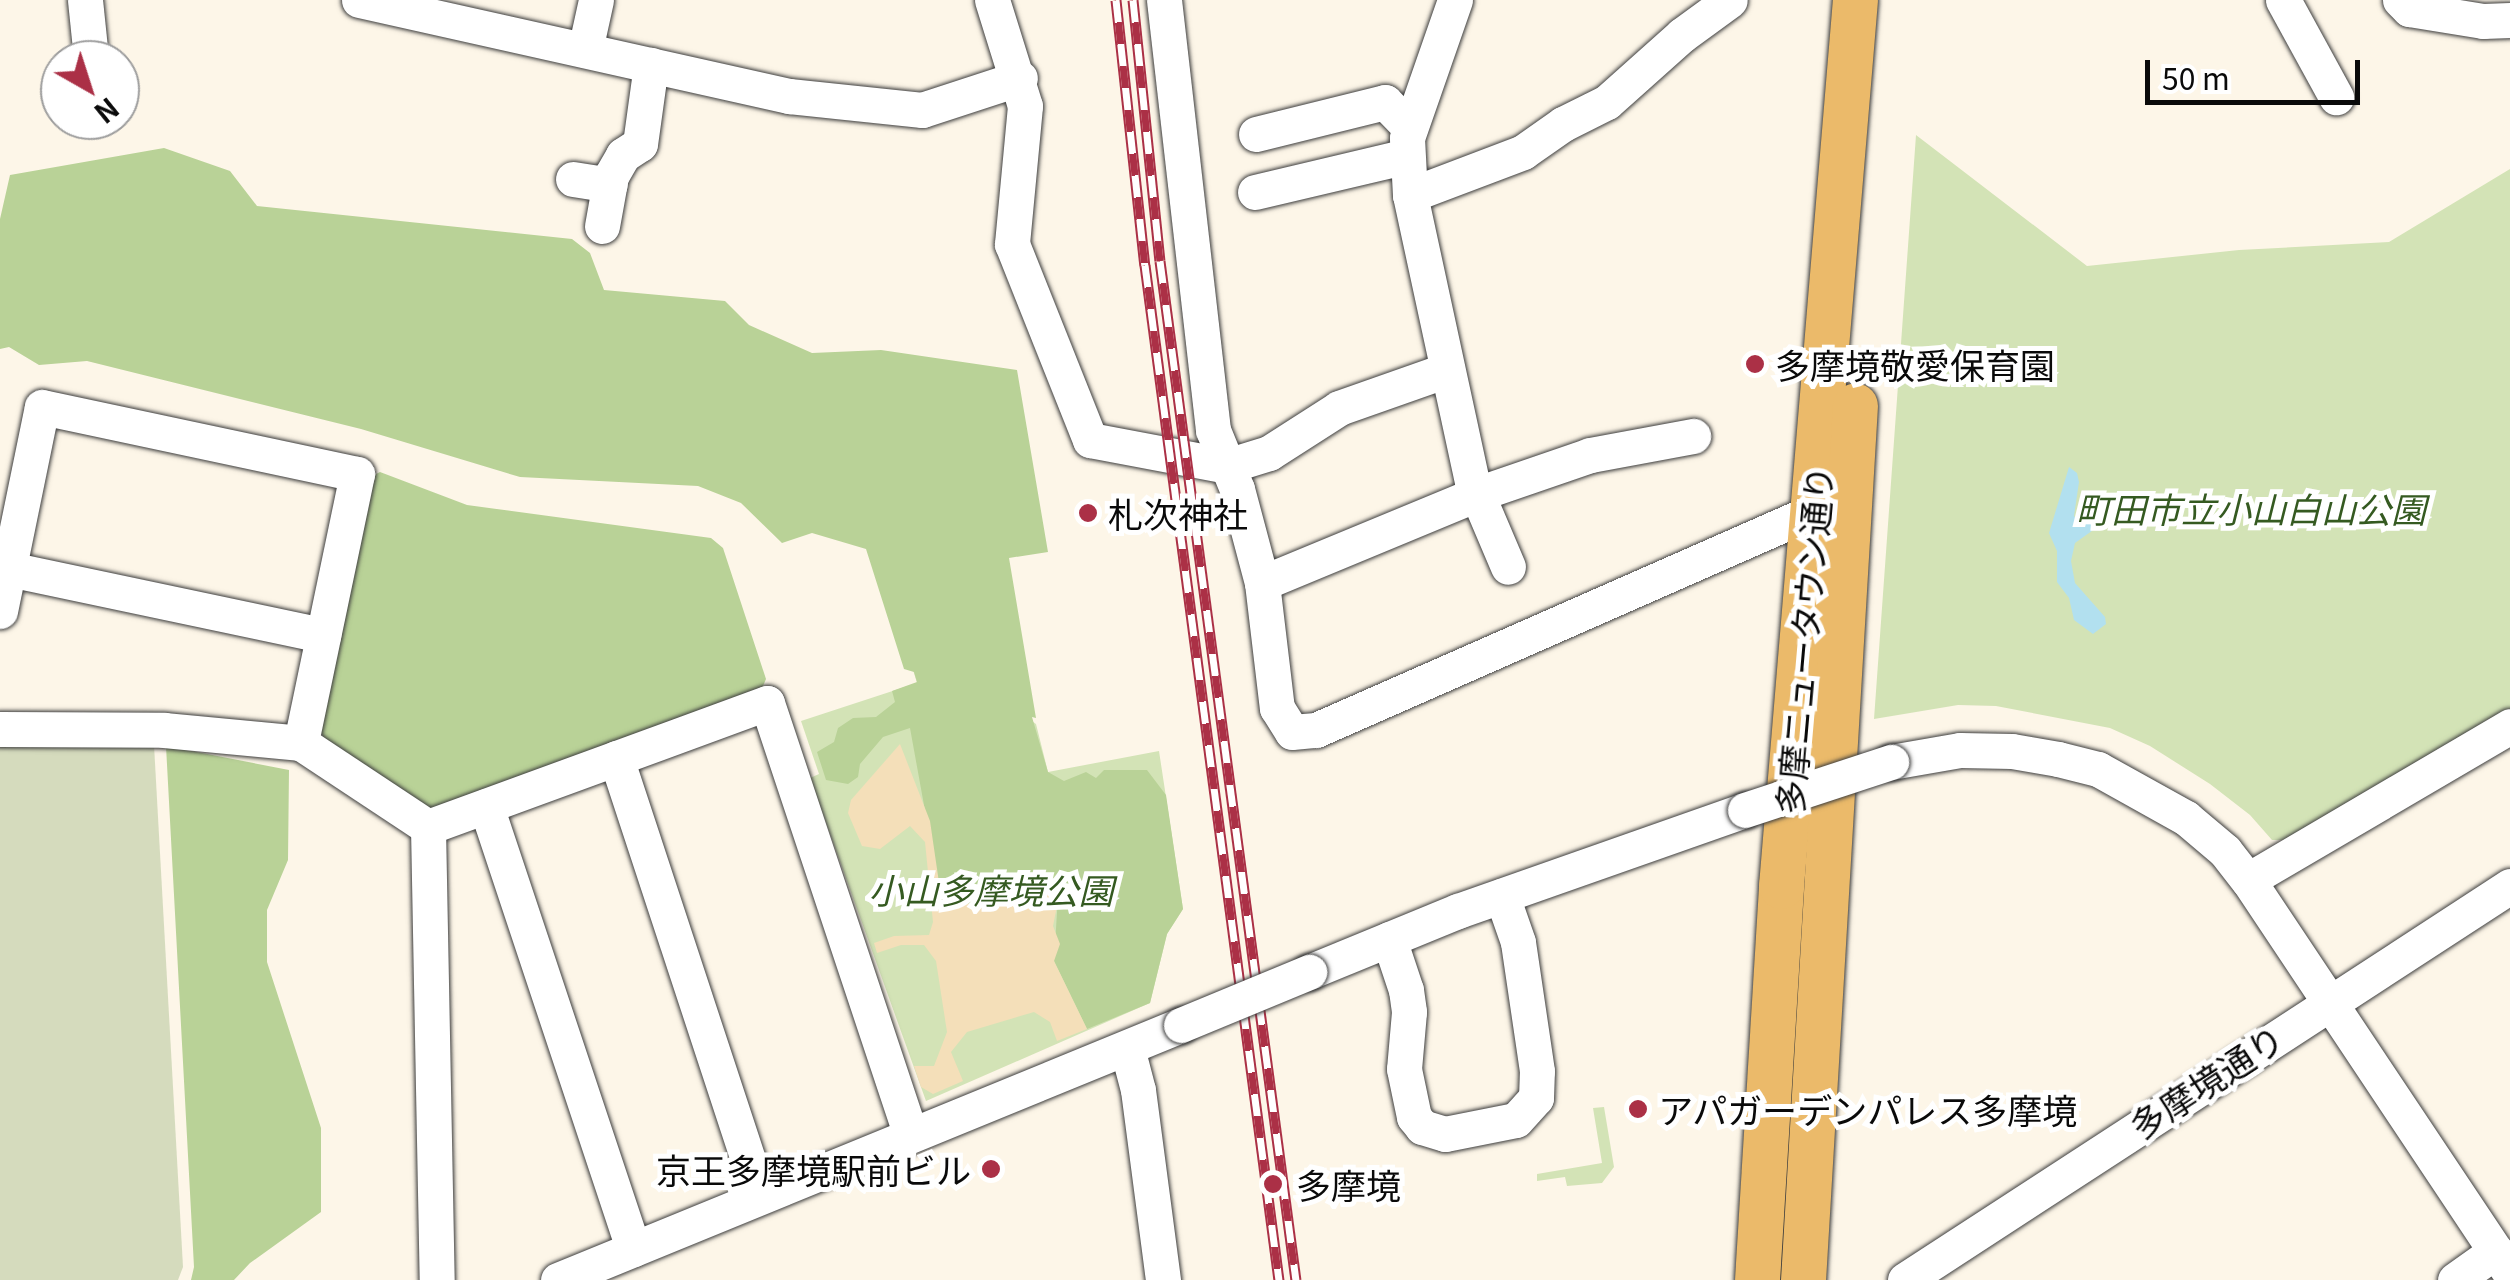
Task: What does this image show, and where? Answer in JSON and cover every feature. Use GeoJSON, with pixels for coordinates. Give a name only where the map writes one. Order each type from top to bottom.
{"type":"FeatureCollection","features":[{"type":"Feature","properties":{"kind":"main road","name":"多摩ニュータウン通り"},"geometry":{"type":"LineString","coordinates":[[1757,1280],[1781,886],[1816,510],[1854,0]]}},
{"type":"Feature","properties":{"kind":"main road","name":"多摩ニュータウン通り"},"geometry":{"type":"LineString","coordinates":[[1804,1280],[1849,487],[1884,0]]}},
{"type":"Feature","properties":{"kind":"street"},"geometry":{"type":"LineString","coordinates":[[85,0],[89,40]]}},
{"type":"Feature","properties":{"kind":"street"},"geometry":{"type":"LineString","coordinates":[[359,0],[788,96],[922,110],[1020,78]]}},
{"type":"Feature","properties":{"kind":"street"},"geometry":{"type":"LineString","coordinates":[[585,50],[596,0]]}},
{"type":"Feature","properties":{"kind":"street"},"geometry":{"type":"LineString","coordinates":[[992,0],[1020,78],[1025,106],[1012,244],[1090,440],[1227,466],[1269,454],[1339,408],[1446,370]]}},
{"type":"Feature","properties":{"kind":"street"},"geometry":{"type":"LineString","coordinates":[[1164,0],[1213,430],[1262,583],[1277,708],[1283,724],[1302,733],[1816,510]]}},
{"type":"Feature","properties":{"kind":"street"},"geometry":{"type":"LineString","coordinates":[[1455,0],[1409,142],[1410,195],[1446,370],[1477,494],[1508,567]]}},
{"type":"Feature","properties":{"kind":"street"},"geometry":{"type":"LineString","coordinates":[[1410,195],[1523,152],[1562,124],[1607,102],[1682,35],[1730,0]]}},
{"type":"Feature","properties":{"kind":"street"},"geometry":{"type":"LineString","coordinates":[[2283,0],[2336,97]]}},
{"type":"Feature","properties":{"kind":"street"},"geometry":{"type":"LineString","coordinates":[[2400,0],[2409,8],[2484,21],[2510,20]]}},
{"type":"Feature","properties":{"kind":"street"},"geometry":{"type":"LineString","coordinates":[[602,226],[610,184],[622,155],[640,144],[651,65]]}},
{"type":"Feature","properties":{"kind":"street"},"geometry":{"type":"LineString","coordinates":[[1256,134],[1384,102],[1409,142]]}},
{"type":"Feature","properties":{"kind":"street"},"geometry":{"type":"LineString","coordinates":[[1255,192],[1409,142]]}},
{"type":"Feature","properties":{"kind":"street"},"geometry":{"type":"LineString","coordinates":[[573,180],[610,184]]}},
{"type":"Feature","properties":{"kind":"street"},"geometry":{"type":"LineString","coordinates":[[0,611],[42,407],[357,474],[301,743]]}},
{"type":"Feature","properties":{"kind":"street"},"geometry":{"type":"LineString","coordinates":[[1262,583],[1477,494],[1590,454],[1693,436]]}},
{"type":"Feature","properties":{"kind":"street"},"geometry":{"type":"LineString","coordinates":[[9,569],[324,636]]}},
{"type":"Feature","properties":{"kind":"street"},"geometry":{"type":"LineString","coordinates":[[428,827],[767,703],[910,1134]]}},
{"type":"Feature","properties":{"kind":"street"},"geometry":{"type":"LineString","coordinates":[[2248,880],[2510,726]]}},
{"type":"Feature","properties":{"kind":"street"},"geometry":{"type":"LineString","coordinates":[[0,729],[164,730],[301,743],[428,827]]}},
{"type":"Feature","properties":{"kind":"street"},"geometry":{"type":"LineString","coordinates":[[558,1280],[1502,896],[1891,762],[1960,750],[2012,751],[2098,770],[2186,818],[2225,851],[2503,1262],[2455,1280]]}},
{"type":"Feature","properties":{"kind":"street"},"geometry":{"type":"LineString","coordinates":[[616,758],[760,1196]]}},
{"type":"Feature","properties":{"kind":"street"},"geometry":{"type":"LineString","coordinates":[[486,806],[634,1249]]}},
{"type":"Feature","properties":{"kind":"street"},"geometry":{"type":"LineString","coordinates":[[428,827],[438,1280]]}},
{"type":"Feature","properties":{"kind":"street","name":"多摩境通り"},"geometry":{"type":"LineString","coordinates":[[1904,1280],[2329,1000],[2510,886]]}},
{"type":"Feature","properties":{"kind":"street"},"geometry":{"type":"LineString","coordinates":[[1389,939],[1406,990],[1409,1012],[1404,1069],[1414,1117],[1422,1127],[1446,1134],[1516,1120],[1536,1098],[1537,1071],[1518,942],[1502,896]]}},
{"type":"Feature","properties":{"kind":"street"},"geometry":{"type":"LineString","coordinates":[[1126,1048],[1138,1090],[1163,1280]]}},
{"type":"Feature","properties":{"kind":"green space","name":"町田市立小山白山公園"},"geometry":{"type":"Polygon","coordinates":[[[1916,135],[2087,266],[2239,250],[2389,242],[2510,169],[2510,711],[2288,840],[2272,840],[2250,815],[2210,784],[2150,746],[2110,728],[1996,706],[1958,705],[1874,719],[1916,135]]]}},
{"type":"Feature","properties":{"kind":"green space"},"geometry":{"type":"Polygon","coordinates":[[[164,148],[230,171],[257,206],[572,239],[590,253],[604,290],[725,301],[749,325],[812,353],[881,350],[1017,370],[1048,552],[1009,558],[1036,718],[1032,717],[1048,772],[1064,781],[1086,772],[1096,778],[1104,770],[1147,770],[1166,795],[1183,909],[1167,934],[1150,1003],[1087,1029],[1054,961],[1058,896],[1036,887],[943,910],[910,728],[883,737],[860,764],[858,777],[848,784],[826,780],[817,752],[834,742],[838,728],[853,718],[876,717],[895,702],[892,691],[917,682],[914,672],[904,669],[866,549],[812,533],[782,543],[741,503],[698,486],[520,477],[361,429],[87,361],[39,365],[9,347],[0,349],[0,219],[10,175],[164,148]]]}},
{"type":"Feature","properties":{"kind":"green space"},"geometry":{"type":"Polygon","coordinates":[[[380,472],[467,505],[711,538],[723,548],[766,679],[761,691],[438,810],[422,808],[327,744],[319,728],[370,477],[380,472]]]}},
{"type":"Feature","properties":{"kind":"green space","name":"小山多摩境公園"},"geometry":{"type":"Polygon","coordinates":[[[900,627],[1036,724],[1048,772],[1159,751],[1183,909],[1167,934],[1150,1003],[926,1101],[810,778],[819,774],[801,721],[917,683],[900,627]]]}},
{"type":"Feature","properties":{"kind":"green space"},"geometry":{"type":"Polygon","coordinates":[[[0,743],[154,745],[183,1267],[178,1280],[0,1280],[0,743]]]}},
{"type":"Feature","properties":{"kind":"green space"},"geometry":{"type":"Polygon","coordinates":[[[166,746],[289,770],[288,860],[267,910],[267,962],[321,1128],[321,1212],[250,1263],[234,1280],[191,1280],[194,1267],[166,746]]]}},
{"type":"Feature","properties":{"kind":"green space"},"geometry":{"type":"Polygon","coordinates":[[[1604,1107],[1614,1167],[1602,1183],[1567,1186],[1565,1177],[1537,1181],[1537,1174],[1602,1163],[1593,1108],[1604,1107]]]}},
{"type":"Feature","properties":{"kind":"sand"},"geometry":{"type":"Polygon","coordinates":[[[900,744],[930,821],[943,910],[1036,887],[1059,896],[1053,926],[1060,944],[1054,961],[1087,1029],[1057,1041],[1050,1022],[1034,1012],[967,1032],[951,1052],[963,1081],[933,1094],[921,1087],[914,1066],[934,1066],[947,1032],[936,961],[924,945],[901,945],[877,953],[874,943],[894,936],[929,935],[933,922],[925,842],[910,826],[880,849],[862,846],[848,813],[851,800],[900,744]]]}},
{"type":"Feature","properties":{"kind":"water"},"geometry":{"type":"Polygon","coordinates":[[[2069,467],[2077,473],[2079,482],[2074,516],[2078,521],[2091,518],[2096,528],[2075,543],[2071,561],[2075,583],[2105,617],[2106,624],[2093,634],[2074,620],[2069,598],[2057,582],[2057,551],[2049,533],[2069,467]]]}},
{"type":"Feature","properties":{"kind":"railway"},"geometry":{"type":"LineString","coordinates":[[1116,0],[1145,265],[1279,1280]]}},
{"type":"Feature","properties":{"kind":"railway"},"geometry":{"type":"LineString","coordinates":[[1133,0],[1160,261],[1296,1280]]}},
{"type":"Feature","properties":{"kind":"place","name":"多摩境敬愛保育園"},"geometry":{"type":"Point","coordinates":[1755,364]}},
{"type":"Feature","properties":{"kind":"place","name":"札次神社"},"geometry":{"type":"Point","coordinates":[1088,513]}},
{"type":"Feature","properties":{"kind":"place","name":"アパガーデンパレス多摩境"},"geometry":{"type":"Point","coordinates":[1638,1109]}},
{"type":"Feature","properties":{"kind":"place","name":"京王多摩境駅前ビル"},"geometry":{"type":"Point","coordinates":[991,1169]}},
{"type":"Feature","properties":{"kind":"place","name":"多摩境"},"geometry":{"type":"Point","coordinates":[1273,1184]}}]}
